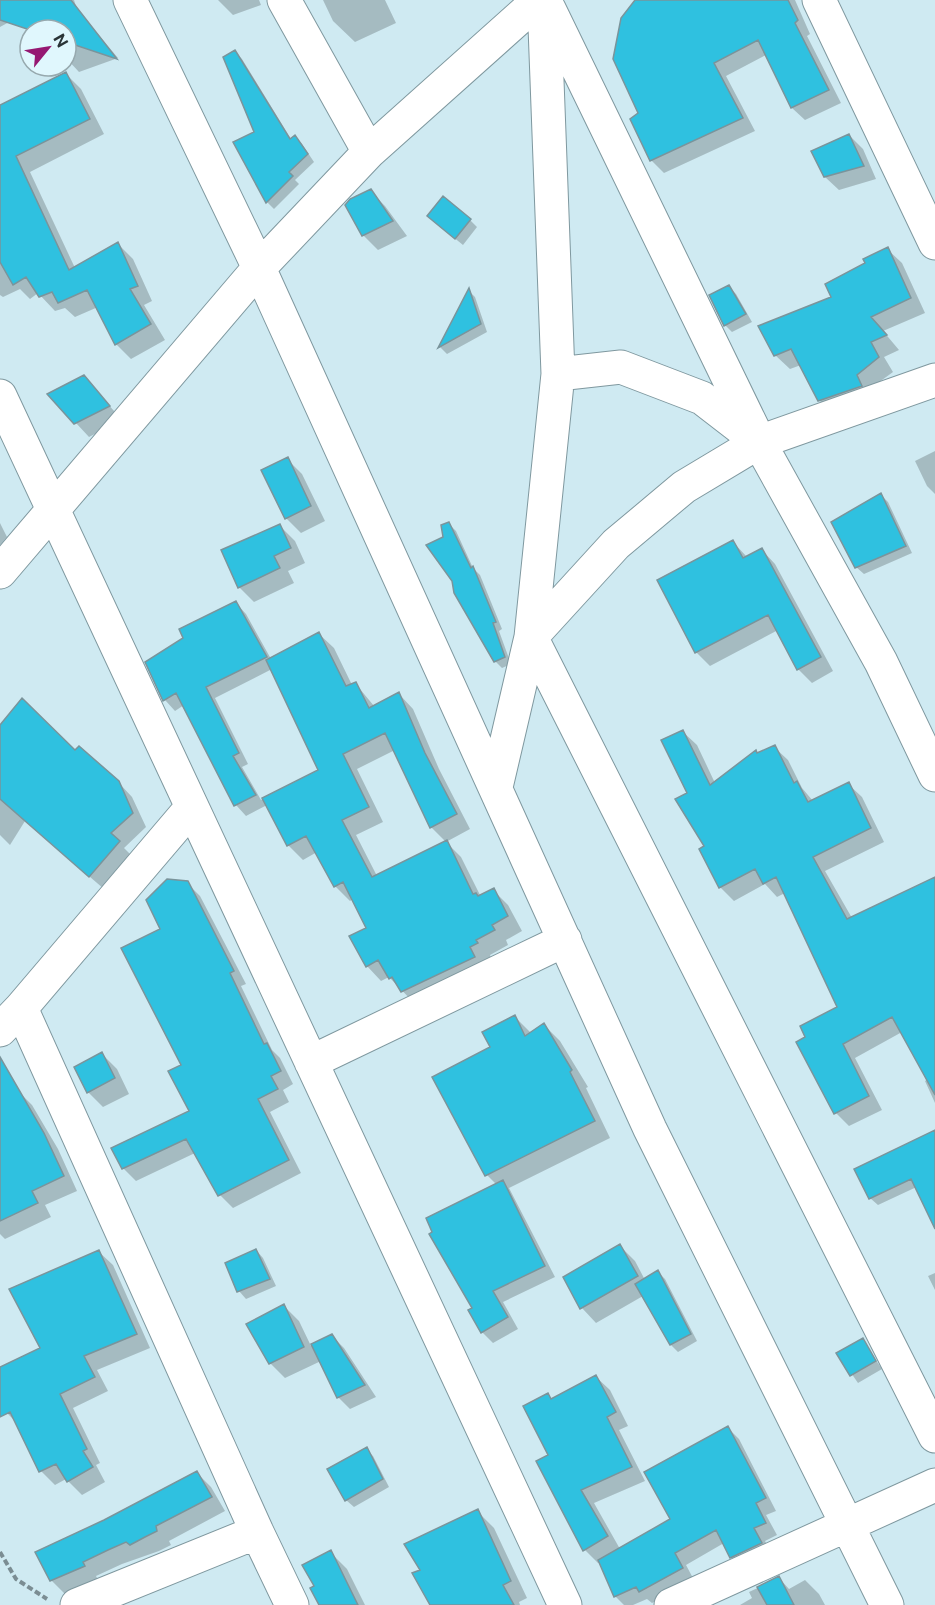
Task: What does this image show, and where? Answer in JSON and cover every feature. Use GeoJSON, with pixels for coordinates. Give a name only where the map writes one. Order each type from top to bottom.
{"type":"FeatureCollection","features":[{"type":"Feature","properties":{"kind":"street"},"geometry":{"type":"LineString","coordinates":[[130,0],[259,268],[650,1129],[887,1605]]}},
{"type":"Feature","properties":{"kind":"street"},"geometry":{"type":"LineString","coordinates":[[284,0],[369,152]]}},
{"type":"Feature","properties":{"kind":"street"},"geometry":{"type":"LineString","coordinates":[[496,787],[531,637],[558,374],[543,0]]}},
{"type":"Feature","properties":{"kind":"street"},"geometry":{"type":"LineString","coordinates":[[0,572],[259,268],[369,152],[543,0]]}},
{"type":"Feature","properties":{"kind":"street"},"geometry":{"type":"LineString","coordinates":[[543,0],[759,442],[881,662],[935,775]]}},
{"type":"Feature","properties":{"kind":"street"},"geometry":{"type":"LineString","coordinates":[[819,0],[935,243]]}},
{"type":"Feature","properties":{"kind":"street"},"geometry":{"type":"LineString","coordinates":[[558,374],[621,367],[702,398],[759,442]]}},
{"type":"Feature","properties":{"kind":"street"},"geometry":{"type":"LineString","coordinates":[[531,637],[616,544],[684,487],[759,442],[935,380]]}},
{"type":"Feature","properties":{"kind":"street"},"geometry":{"type":"LineString","coordinates":[[0,396],[565,1605]]}},
{"type":"Feature","properties":{"kind":"street"},"geometry":{"type":"LineString","coordinates":[[531,637],[935,1436]]}},
{"type":"Feature","properties":{"kind":"street"},"geometry":{"type":"LineString","coordinates":[[192,807],[11,1019],[292,1605]]}},
{"type":"Feature","properties":{"kind":"street"},"geometry":{"type":"LineString","coordinates":[[311,1062],[566,940]]}},
{"type":"Feature","properties":{"kind":"street"},"geometry":{"type":"LineString","coordinates":[[670,1605],[935,1485]]}},
{"type":"Feature","properties":{"kind":"street"},"geometry":{"type":"LineString","coordinates":[[77,1605],[256,1532]]}},
{"type":"Feature","properties":{"kind":"path"},"geometry":{"type":"LineString","coordinates":[[0,1552],[16,1579],[56,1605]]}},
{"type":"Feature","properties":{"kind":"building"},"geometry":{"type":"Polygon","coordinates":[[[0,0],[71,0],[117,59],[78,46],[78,18],[18,18],[18,26],[0,20],[0,0]]]}},
{"type":"Feature","properties":{"kind":"building"},"geometry":{"type":"Polygon","coordinates":[[[635,0],[788,0],[798,20],[795,23],[829,90],[791,108],[758,40],[714,63],[743,118],[650,161],[630,119],[638,113],[613,59],[621,18],[635,0]]]}},
{"type":"Feature","properties":{"kind":"building"},"geometry":{"type":"Polygon","coordinates":[[[235,50],[290,139],[295,135],[308,154],[289,172],[293,176],[266,203],[233,142],[254,132],[223,57],[235,50]]]}},
{"type":"Feature","properties":{"kind":"building"},"geometry":{"type":"Polygon","coordinates":[[[54,78],[69,78],[90,119],[16,156],[69,270],[118,242],[138,286],[130,289],[151,324],[115,345],[87,290],[58,303],[52,292],[39,297],[26,277],[13,285],[0,262],[0,105],[54,78]]]}},
{"type":"Feature","properties":{"kind":"building"},"geometry":{"type":"Polygon","coordinates":[[[849,134],[864,166],[824,177],[811,151],[849,134]]]}},
{"type":"Feature","properties":{"kind":"building"},"geometry":{"type":"Polygon","coordinates":[[[371,189],[393,221],[362,236],[345,205],[350,199],[371,189]]]}},
{"type":"Feature","properties":{"kind":"building"},"geometry":{"type":"Polygon","coordinates":[[[443,196],[471,219],[455,239],[427,216],[443,196]]]}},
{"type":"Feature","properties":{"kind":"building"},"geometry":{"type":"Polygon","coordinates":[[[888,247],[911,298],[871,317],[887,335],[871,342],[879,357],[857,375],[862,386],[818,401],[791,349],[774,356],[758,326],[831,297],[825,284],[865,263],[863,259],[888,247]]]}},
{"type":"Feature","properties":{"kind":"building"},"geometry":{"type":"Polygon","coordinates":[[[729,285],[746,314],[724,326],[709,295],[729,285]]]}},
{"type":"Feature","properties":{"kind":"building"},"geometry":{"type":"Polygon","coordinates":[[[469,288],[481,324],[438,348],[469,288]]]}},
{"type":"Feature","properties":{"kind":"building"},"geometry":{"type":"Polygon","coordinates":[[[84,375],[110,406],[74,424],[47,394],[84,375]]]}},
{"type":"Feature","properties":{"kind":"building"},"geometry":{"type":"Polygon","coordinates":[[[288,457],[311,506],[285,519],[261,470],[288,457]]]}},
{"type":"Feature","properties":{"kind":"building"},"geometry":{"type":"Polygon","coordinates":[[[881,493],[906,546],[855,568],[831,522],[881,493]]]}},
{"type":"Feature","properties":{"kind":"building"},"geometry":{"type":"Polygon","coordinates":[[[449,522],[471,568],[473,566],[496,622],[493,623],[505,657],[494,662],[454,593],[452,581],[426,545],[443,537],[441,525],[449,522]]]}},
{"type":"Feature","properties":{"kind":"building"},"geometry":{"type":"Polygon","coordinates":[[[280,524],[291,548],[274,556],[280,568],[238,588],[221,550],[280,524]]]}},
{"type":"Feature","properties":{"kind":"building"},"geometry":{"type":"Polygon","coordinates":[[[733,540],[743,558],[762,548],[821,657],[797,670],[768,615],[695,653],[657,580],[733,540]]]}},
{"type":"Feature","properties":{"kind":"building"},"geometry":{"type":"Polygon","coordinates":[[[236,601],[267,657],[206,687],[239,753],[233,756],[256,795],[234,806],[176,693],[163,701],[145,662],[183,638],[179,629],[236,601]]]}},
{"type":"Feature","properties":{"kind":"building"},"geometry":{"type":"Polygon","coordinates":[[[319,632],[346,686],[356,682],[369,708],[399,692],[425,753],[457,814],[430,828],[385,733],[343,754],[369,807],[342,820],[372,877],[447,840],[473,894],[476,893],[478,896],[494,888],[508,916],[492,925],[495,930],[476,940],[478,943],[470,947],[475,957],[401,992],[392,977],[389,979],[378,960],[366,967],[349,936],[366,928],[343,882],[334,887],[306,836],[287,846],[262,798],[318,770],[266,660],[319,632]]]}},
{"type":"Feature","properties":{"kind":"building"},"geometry":{"type":"Polygon","coordinates":[[[22,698],[75,750],[79,746],[119,781],[133,813],[111,833],[120,841],[89,877],[0,799],[0,725],[22,698]]]}},
{"type":"Feature","properties":{"kind":"building"},"geometry":{"type":"Polygon","coordinates":[[[683,730],[710,785],[756,750],[757,753],[775,745],[794,783],[797,781],[808,802],[849,782],[871,828],[813,857],[847,919],[935,877],[935,1095],[892,1017],[843,1044],[869,1096],[834,1114],[796,1042],[805,1037],[800,1026],[837,1007],[776,877],[763,884],[755,869],[719,888],[699,849],[704,846],[675,799],[687,793],[661,740],[683,730]]]}},
{"type":"Feature","properties":{"kind":"building"},"geometry":{"type":"Polygon","coordinates":[[[167,879],[188,881],[234,971],[230,973],[264,1044],[267,1043],[281,1071],[271,1076],[278,1089],[258,1099],[289,1160],[218,1196],[186,1139],[122,1169],[111,1148],[189,1111],[168,1071],[181,1065],[121,948],[160,929],[146,900],[167,879]]]}},
{"type":"Feature","properties":{"kind":"building"},"geometry":{"type":"Polygon","coordinates":[[[515,1015],[525,1036],[544,1023],[572,1070],[570,1072],[595,1121],[485,1176],[432,1077],[490,1047],[482,1032],[515,1015]]]}},
{"type":"Feature","properties":{"kind":"building"},"geometry":{"type":"Polygon","coordinates":[[[102,1052],[115,1078],[87,1093],[74,1067],[102,1052]]]}},
{"type":"Feature","properties":{"kind":"building"},"geometry":{"type":"Polygon","coordinates":[[[0,1057],[44,1133],[64,1176],[32,1191],[38,1203],[0,1221],[0,1057]]]}},
{"type":"Feature","properties":{"kind":"building"},"geometry":{"type":"Polygon","coordinates":[[[935,1130],[935,1229],[911,1179],[869,1199],[854,1169],[935,1130]]]}},
{"type":"Feature","properties":{"kind":"building"},"geometry":{"type":"Polygon","coordinates":[[[503,1180],[545,1266],[493,1291],[508,1317],[481,1333],[468,1310],[472,1308],[429,1234],[432,1232],[426,1218],[503,1180]]]}},
{"type":"Feature","properties":{"kind":"building"},"geometry":{"type":"Polygon","coordinates":[[[620,1244],[638,1276],[580,1309],[563,1277],[620,1244]]]}},
{"type":"Feature","properties":{"kind":"building"},"geometry":{"type":"Polygon","coordinates":[[[256,1249],[270,1279],[237,1292],[225,1263],[256,1249]]]}},
{"type":"Feature","properties":{"kind":"building"},"geometry":{"type":"Polygon","coordinates":[[[99,1250],[137,1334],[84,1356],[95,1377],[60,1394],[87,1449],[83,1451],[93,1467],[67,1482],[56,1464],[39,1472],[10,1412],[0,1417],[0,1367],[40,1348],[9,1289],[99,1250]]]}},
{"type":"Feature","properties":{"kind":"building"},"geometry":{"type":"Polygon","coordinates":[[[658,1270],[691,1334],[670,1345],[635,1284],[658,1270]]]}},
{"type":"Feature","properties":{"kind":"building"},"geometry":{"type":"Polygon","coordinates":[[[284,1304],[304,1347],[269,1364],[246,1324],[284,1304]]]}},
{"type":"Feature","properties":{"kind":"building"},"geometry":{"type":"Polygon","coordinates":[[[332,1334],[365,1385],[337,1398],[311,1344],[332,1334]]]}},
{"type":"Feature","properties":{"kind":"building"},"geometry":{"type":"Polygon","coordinates":[[[863,1338],[876,1361],[850,1376],[836,1353],[863,1338]]]}},
{"type":"Feature","properties":{"kind":"building"},"geometry":{"type":"Polygon","coordinates":[[[596,1375],[616,1412],[607,1417],[632,1467],[581,1490],[608,1536],[583,1551],[536,1461],[548,1455],[523,1406],[548,1393],[551,1399],[596,1375]]]}},
{"type":"Feature","properties":{"kind":"building"},"geometry":{"type":"Polygon","coordinates":[[[728,1426],[766,1498],[756,1503],[766,1523],[754,1528],[762,1543],[730,1558],[716,1530],[675,1553],[683,1568],[639,1592],[636,1587],[614,1597],[598,1560],[670,1519],[644,1472],[728,1426]]]}},
{"type":"Feature","properties":{"kind":"building"},"geometry":{"type":"Polygon","coordinates":[[[367,1447],[383,1479],[345,1501],[327,1469],[367,1447]]]}},
{"type":"Feature","properties":{"kind":"building"},"geometry":{"type":"Polygon","coordinates":[[[197,1471],[212,1497],[156,1526],[157,1531],[130,1545],[126,1542],[108,1550],[83,1562],[85,1566],[50,1581],[35,1552],[104,1520],[197,1471]]]}},
{"type":"Feature","properties":{"kind":"building"},"geometry":{"type":"Polygon","coordinates":[[[478,1509],[511,1581],[503,1585],[514,1605],[430,1605],[412,1573],[420,1570],[404,1544],[478,1509]]]}},
{"type":"Feature","properties":{"kind":"building"},"geometry":{"type":"Polygon","coordinates":[[[331,1550],[358,1605],[319,1605],[310,1588],[314,1586],[302,1565],[331,1550]]]}},
{"type":"Feature","properties":{"kind":"building"},"geometry":{"type":"Polygon","coordinates":[[[779,1576],[794,1605],[767,1605],[757,1587],[779,1576]]]}}]}
